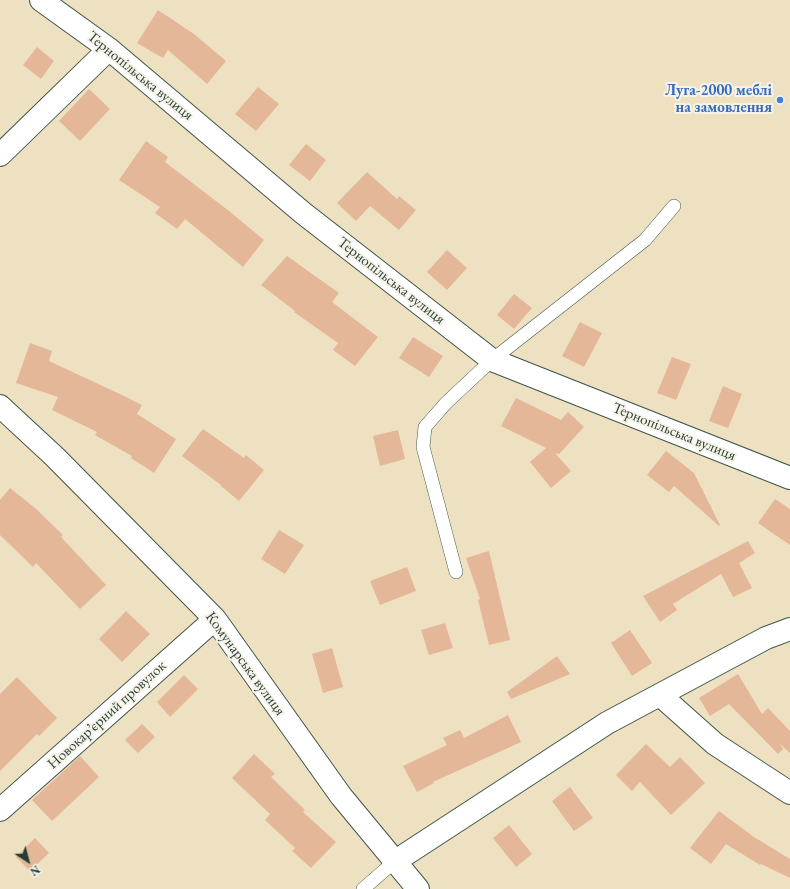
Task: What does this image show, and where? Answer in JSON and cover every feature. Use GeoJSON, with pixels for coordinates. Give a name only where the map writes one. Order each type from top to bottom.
{"type":"FeatureCollection","features":[{"type":"Feature","properties":{"kind":"street","name":"Тернопільська вулиця"},"geometry":{"type":"LineString","coordinates":[[41,0],[109,49],[303,213],[492,360],[790,478]]}},
{"type":"Feature","properties":{"kind":"street"},"geometry":{"type":"LineString","coordinates":[[0,154],[109,49]]}},
{"type":"Feature","properties":{"kind":"street","name":"Комунарська вулиця"},"geometry":{"type":"LineString","coordinates":[[0,406],[55,457],[215,619],[341,796],[394,862],[418,889]]}},
{"type":"Feature","properties":{"kind":"street","name":"Новокар’єрний провулок"},"geometry":{"type":"LineString","coordinates":[[0,810],[215,619]]}},
{"type":"Feature","properties":{"kind":"street"},"geometry":{"type":"LineString","coordinates":[[394,862],[607,723],[766,638],[790,629]]}},
{"type":"Feature","properties":{"kind":"street"},"geometry":{"type":"LineString","coordinates":[[660,695],[715,744],[790,793]]}},
{"type":"Feature","properties":{"kind":"lane"},"geometry":{"type":"LineString","coordinates":[[456,572],[423,448],[425,427],[446,404],[492,360],[645,240],[674,206]]}},
{"type":"Feature","properties":{"kind":"lane"},"geometry":{"type":"LineString","coordinates":[[363,889],[394,862]]}},
{"type":"Feature","properties":{"kind":"building"},"geometry":{"type":"Polygon","coordinates":[[[158,10],[194,34],[226,61],[207,84],[168,50],[163,58],[137,43],[158,10]]]}},
{"type":"Feature","properties":{"kind":"building"},"geometry":{"type":"Polygon","coordinates":[[[37,47],[54,61],[41,79],[23,65],[37,47]]]}},
{"type":"Feature","properties":{"kind":"building"},"geometry":{"type":"Polygon","coordinates":[[[258,87],[279,104],[256,131],[235,114],[258,87]]]}},
{"type":"Feature","properties":{"kind":"building"},"geometry":{"type":"Polygon","coordinates":[[[89,89],[110,109],[80,141],[59,121],[89,89]]]}},
{"type":"Feature","properties":{"kind":"building"},"geometry":{"type":"Polygon","coordinates":[[[146,141],[168,157],[165,162],[264,240],[243,267],[185,219],[177,229],[155,213],[160,207],[119,180],[146,141]]]}},
{"type":"Feature","properties":{"kind":"building"},"geometry":{"type":"Polygon","coordinates":[[[306,144],[326,160],[310,181],[289,165],[306,144]]]}},
{"type":"Feature","properties":{"kind":"building"},"geometry":{"type":"Polygon","coordinates":[[[367,172],[397,199],[399,196],[416,210],[399,230],[370,206],[356,221],[337,203],[367,172]]]}},
{"type":"Feature","properties":{"kind":"building"},"geometry":{"type":"Polygon","coordinates":[[[447,250],[467,268],[447,290],[427,272],[447,250]]]}},
{"type":"Feature","properties":{"kind":"building"},"geometry":{"type":"Polygon","coordinates":[[[287,256],[339,293],[332,302],[378,337],[355,366],[333,350],[338,343],[294,312],[295,311],[261,285],[287,256]]]}},
{"type":"Feature","properties":{"kind":"building"},"geometry":{"type":"Polygon","coordinates":[[[514,294],[532,308],[514,329],[497,315],[514,294]]]}},
{"type":"Feature","properties":{"kind":"building"},"geometry":{"type":"Polygon","coordinates":[[[580,322],[602,333],[584,367],[562,356],[580,322]]]}},
{"type":"Feature","properties":{"kind":"building"},"geometry":{"type":"Polygon","coordinates":[[[413,337],[443,356],[429,377],[399,358],[413,337]]]}},
{"type":"Feature","properties":{"kind":"building"},"geometry":{"type":"Polygon","coordinates":[[[30,343],[52,351],[49,361],[142,405],[137,414],[176,439],[154,473],[131,458],[132,456],[95,435],[97,432],[52,410],[58,397],[16,383],[30,343]]]}},
{"type":"Feature","properties":{"kind":"building"},"geometry":{"type":"Polygon","coordinates":[[[672,357],[691,364],[676,400],[657,393],[672,357]]]}},
{"type":"Feature","properties":{"kind":"building"},"geometry":{"type":"Polygon","coordinates":[[[723,386],[742,394],[728,428],[709,421],[723,386]]]}},
{"type":"Feature","properties":{"kind":"building"},"geometry":{"type":"Polygon","coordinates":[[[516,398],[561,420],[568,412],[584,427],[559,454],[555,453],[571,471],[551,488],[530,462],[546,448],[501,426],[516,398]]]}},
{"type":"Feature","properties":{"kind":"building"},"geometry":{"type":"Polygon","coordinates":[[[203,429],[244,458],[246,455],[264,470],[239,501],[221,485],[182,456],[203,429]]]}},
{"type":"Feature","properties":{"kind":"building"},"geometry":{"type":"Polygon","coordinates":[[[398,430],[405,459],[380,466],[373,436],[398,430]]]}},
{"type":"Feature","properties":{"kind":"building"},"geometry":{"type":"Polygon","coordinates":[[[666,451],[694,473],[720,525],[719,526],[674,486],[669,492],[647,475],[666,451]]]}},
{"type":"Feature","properties":{"kind":"building"},"geometry":{"type":"Polygon","coordinates":[[[10,488],[35,508],[63,535],[61,537],[106,585],[80,609],[36,563],[33,567],[0,535],[0,500],[10,488]]]}},
{"type":"Feature","properties":{"kind":"building"},"geometry":{"type":"Polygon","coordinates":[[[775,499],[790,509],[790,545],[758,523],[775,499]]]}},
{"type":"Feature","properties":{"kind":"building"},"geometry":{"type":"Polygon","coordinates":[[[279,530],[304,545],[285,574],[261,559],[279,530]]]}},
{"type":"Feature","properties":{"kind":"building"},"geometry":{"type":"Polygon","coordinates":[[[748,541],[755,553],[739,563],[752,588],[733,597],[721,574],[673,604],[677,610],[660,622],[643,596],[748,541]]]}},
{"type":"Feature","properties":{"kind":"building"},"geometry":{"type":"Polygon","coordinates":[[[489,551],[510,640],[489,645],[478,600],[480,599],[466,558],[489,551]]]}},
{"type":"Feature","properties":{"kind":"building"},"geometry":{"type":"Polygon","coordinates":[[[407,567],[416,591],[380,605],[370,581],[407,567]]]}},
{"type":"Feature","properties":{"kind":"building"},"geometry":{"type":"Polygon","coordinates":[[[126,611],[150,634],[122,662],[99,639],[126,611]]]}},
{"type":"Feature","properties":{"kind":"building"},"geometry":{"type":"Polygon","coordinates":[[[445,623],[453,648],[429,655],[421,630],[445,623]]]}},
{"type":"Feature","properties":{"kind":"building"},"geometry":{"type":"Polygon","coordinates":[[[630,630],[652,663],[632,676],[611,643],[630,630]]]}},
{"type":"Feature","properties":{"kind":"building"},"geometry":{"type":"Polygon","coordinates":[[[332,648],[343,687],[323,693],[312,654],[332,648]]]}},
{"type":"Feature","properties":{"kind":"building"},"geometry":{"type":"Polygon","coordinates":[[[557,656],[570,674],[511,699],[507,692],[557,656]]]}},
{"type":"Feature","properties":{"kind":"building"},"geometry":{"type":"Polygon","coordinates":[[[738,674],[762,714],[768,708],[790,731],[790,753],[780,744],[783,749],[778,754],[729,704],[710,716],[699,698],[738,674]]]}},
{"type":"Feature","properties":{"kind":"building"},"geometry":{"type":"Polygon","coordinates":[[[184,675],[198,689],[170,717],[157,702],[184,675]]]}},
{"type":"Feature","properties":{"kind":"building"},"geometry":{"type":"Polygon","coordinates":[[[17,677],[57,718],[39,736],[37,734],[0,771],[0,694],[17,677]]]}},
{"type":"Feature","properties":{"kind":"building"},"geometry":{"type":"Polygon","coordinates":[[[508,715],[521,742],[433,782],[434,783],[417,792],[403,766],[447,745],[443,738],[460,730],[464,738],[508,715]]]}},
{"type":"Feature","properties":{"kind":"building"},"geometry":{"type":"Polygon","coordinates":[[[142,724],[155,737],[138,753],[125,740],[142,724]]]}},
{"type":"Feature","properties":{"kind":"building"},"geometry":{"type":"Polygon","coordinates":[[[646,744],[670,767],[680,757],[705,783],[671,815],[640,782],[632,791],[616,775],[646,744]]]}},
{"type":"Feature","properties":{"kind":"building"},"geometry":{"type":"Polygon","coordinates":[[[254,754],[275,774],[271,777],[305,810],[303,812],[336,842],[311,868],[292,851],[295,848],[265,820],[270,814],[232,778],[254,754]]]}},
{"type":"Feature","properties":{"kind":"building"},"geometry":{"type":"Polygon","coordinates":[[[80,756],[99,777],[52,821],[32,800],[80,756]]]}},
{"type":"Feature","properties":{"kind":"building"},"geometry":{"type":"Polygon","coordinates":[[[570,787],[593,818],[574,831],[552,801],[570,787]]]}},
{"type":"Feature","properties":{"kind":"building"},"geometry":{"type":"Polygon","coordinates":[[[719,811],[754,837],[790,859],[790,878],[761,864],[760,865],[726,844],[711,864],[690,848],[719,811]]]}},
{"type":"Feature","properties":{"kind":"building"},"geometry":{"type":"Polygon","coordinates":[[[509,825],[532,854],[516,867],[493,838],[509,825]]]}},
{"type":"Feature","properties":{"kind":"building"},"geometry":{"type":"Polygon","coordinates":[[[35,838],[49,853],[30,871],[16,857],[35,838]]]}},
{"type":"Feature","properties":{"kind":"place","name":"Луга-2000 меблі на замовлення"},"geometry":{"type":"Point","coordinates":[780,100]}}]}
